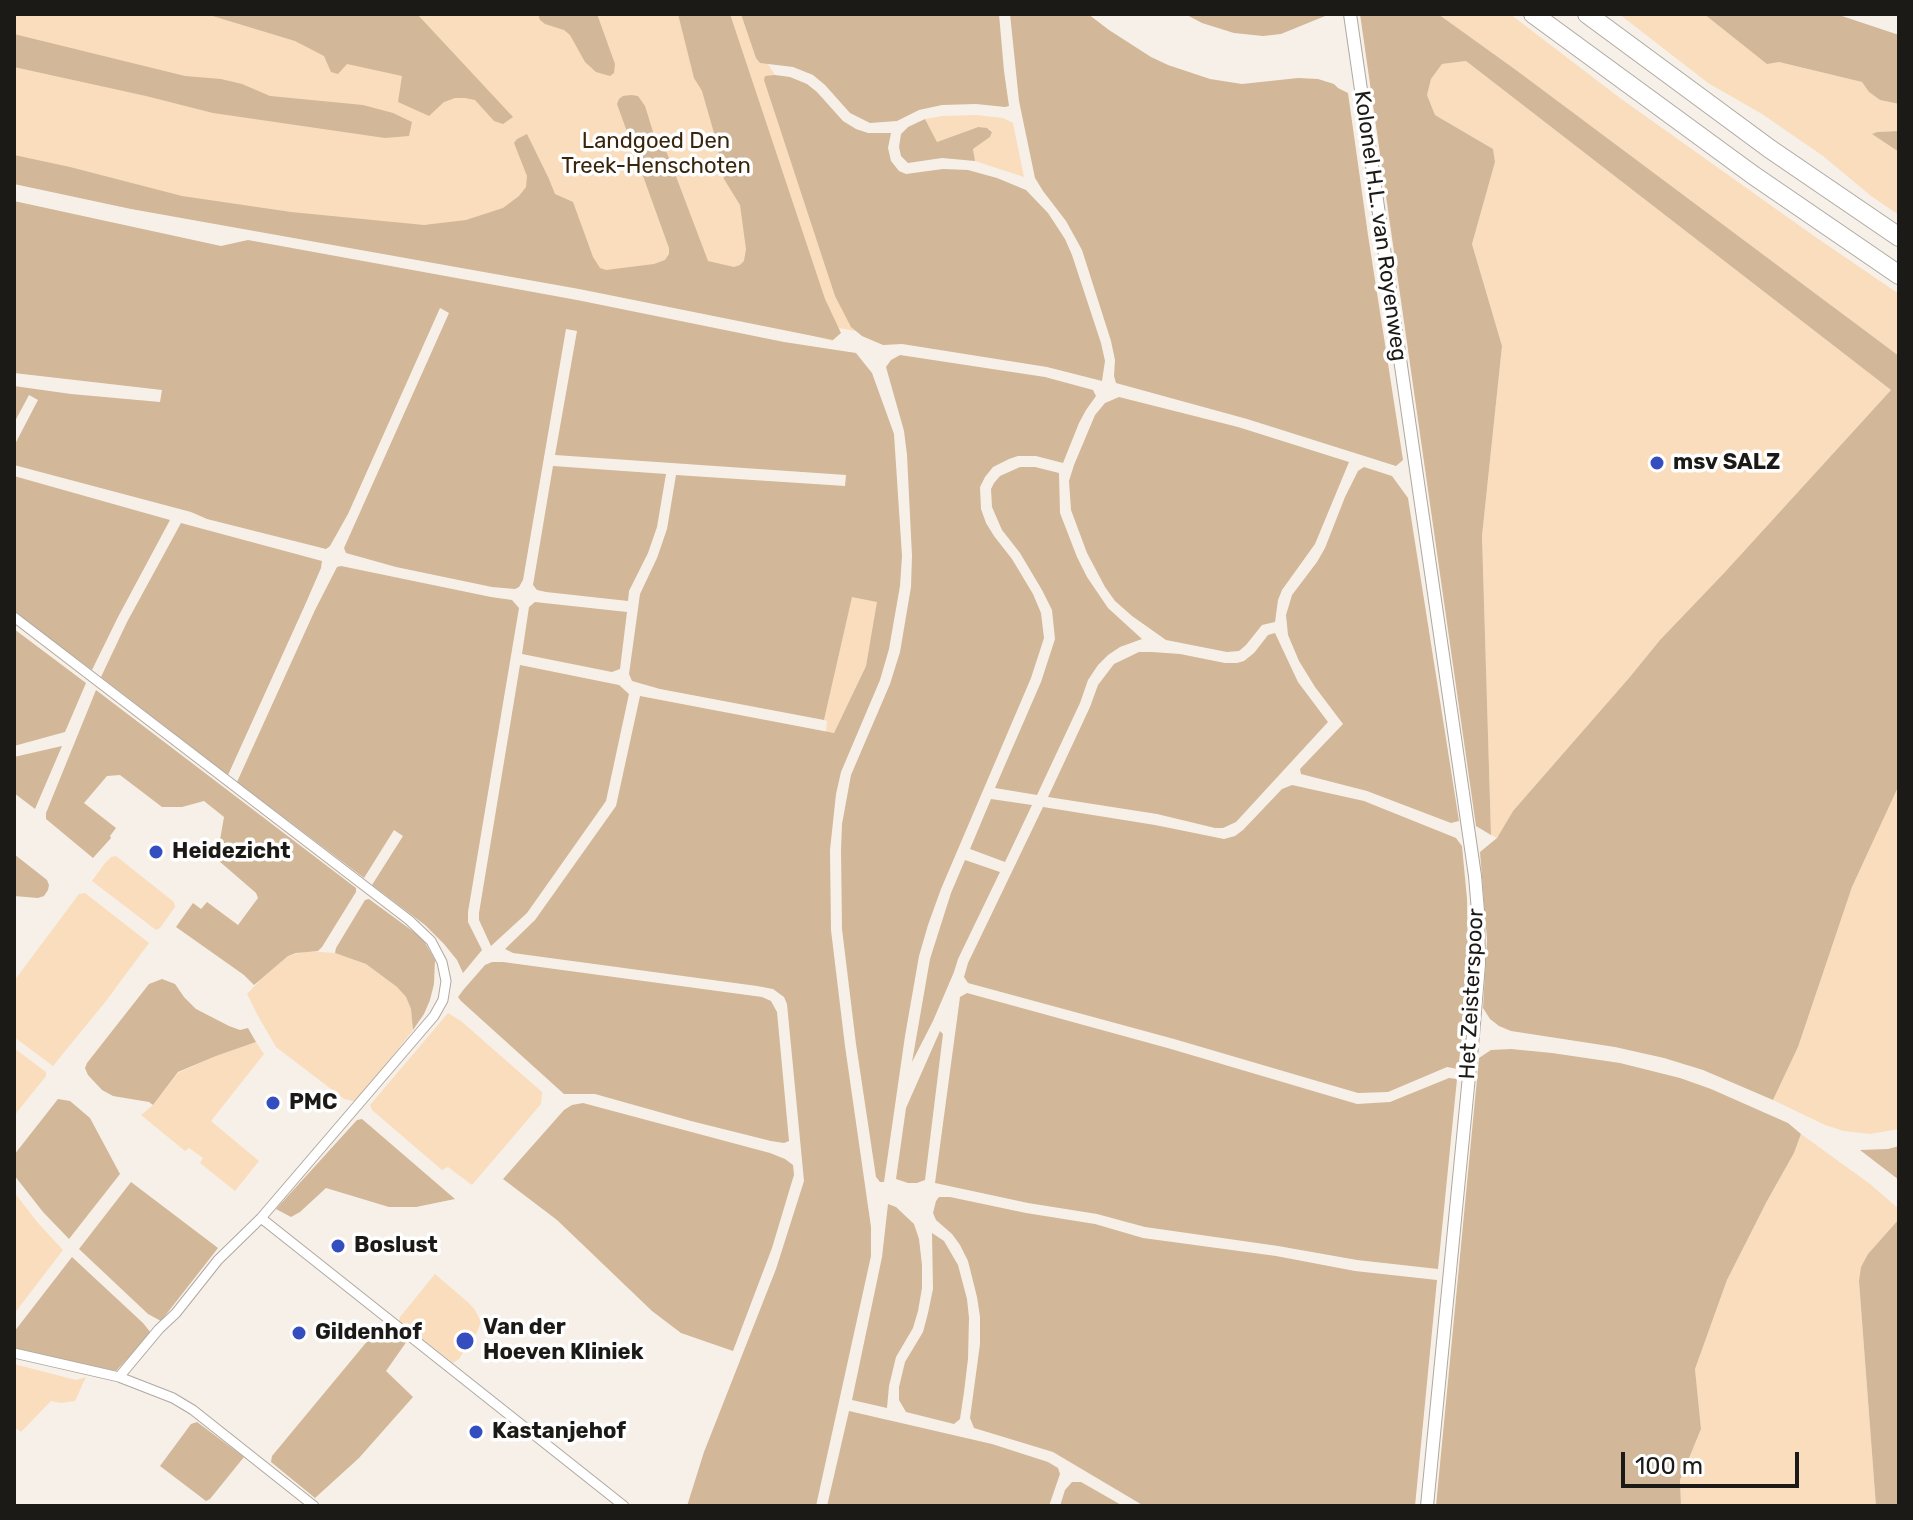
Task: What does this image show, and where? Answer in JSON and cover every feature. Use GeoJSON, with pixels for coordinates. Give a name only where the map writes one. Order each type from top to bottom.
{"type":"FeatureCollection","features":[{"type":"Feature","properties":{"kind":"highway"},"geometry":{"type":"LineString","coordinates":[[1533,14],[1753,175],[1899,275]]}},
{"type":"Feature","properties":{"kind":"highway"},"geometry":{"type":"LineString","coordinates":[[1587,14],[1759,141],[1899,237]]}},
{"type":"Feature","properties":{"kind":"street","name":"Kolonel H.L. van Royenweg"},"geometry":{"type":"LineString","coordinates":[[1350,14],[1411,437]]}},
{"type":"Feature","properties":{"kind":"street","name":"Het Zeisterspoor"},"geometry":{"type":"LineString","coordinates":[[1411,437],[1475,876],[1479,926],[1473,1035],[1427,1506]]}},
{"type":"Feature","properties":{"kind":"street"},"geometry":{"type":"LineString","coordinates":[[14,617],[409,920],[431,941],[442,962],[446,981],[443,1000],[434,1016],[261,1218],[218,1260],[119,1377]]}},
{"type":"Feature","properties":{"kind":"street"},"geometry":{"type":"LineString","coordinates":[[261,1218],[624,1506]]}},
{"type":"Feature","properties":{"kind":"street"},"geometry":{"type":"LineString","coordinates":[[14,1353],[119,1377],[173,1398],[193,1410],[314,1506]]}},
{"type":"Feature","properties":{"kind":"green space","name":"Landgoed Den Treek-Henschoten"},"geometry":{"type":"Polygon","coordinates":[[[14,14],[744,14],[757,47],[840,176],[855,331],[829,326],[833,341],[665,298],[14,179],[14,14]]]}},
{"type":"Feature","properties":{"kind":"green space"},"geometry":{"type":"Polygon","coordinates":[[[206,14],[417,14],[513,117],[503,124],[494,121],[475,100],[465,98],[444,102],[429,116],[398,102],[402,76],[347,64],[338,74],[331,72],[324,56],[295,41],[206,14]]]}},
{"type":"Feature","properties":{"kind":"green space"},"geometry":{"type":"Polygon","coordinates":[[[538,14],[597,14],[615,64],[614,73],[610,76],[596,72],[585,62],[570,35],[545,24],[538,14]]]}},
{"type":"Feature","properties":{"kind":"green space"},"geometry":{"type":"Polygon","coordinates":[[[678,14],[730,14],[825,299],[841,333],[833,340],[579,289],[131,209],[14,184],[14,155],[182,196],[291,212],[424,225],[466,220],[503,208],[519,196],[526,187],[527,176],[514,143],[527,134],[555,194],[573,202],[600,268],[606,270],[654,264],[665,260],[669,248],[617,104],[623,96],[631,95],[638,96],[645,106],[654,135],[662,142],[708,261],[734,267],[744,261],[746,249],[740,205],[724,179],[716,140],[702,91],[694,78],[678,14]]]}},
{"type":"Feature","properties":{"kind":"green space"},"geometry":{"type":"Polygon","coordinates":[[[741,14],[999,14],[1009,106],[942,105],[919,110],[897,121],[870,123],[850,113],[813,75],[793,67],[760,63],[741,14]]]}},
{"type":"Feature","properties":{"kind":"green space"},"geometry":{"type":"Polygon","coordinates":[[[1010,14],[1088,14],[1151,57],[1210,79],[1242,84],[1318,79],[1348,93],[1403,460],[1396,466],[1247,419],[1116,383],[1111,341],[1082,250],[1066,221],[1035,178],[1019,101],[1010,14]]]}},
{"type":"Feature","properties":{"kind":"green space"},"geometry":{"type":"Polygon","coordinates":[[[1185,14],[1330,14],[1281,34],[1263,36],[1234,33],[1185,14]]]}},
{"type":"Feature","properties":{"kind":"green space"},"geometry":{"type":"Polygon","coordinates":[[[1360,14],[1438,14],[1899,356],[1899,785],[1852,887],[1798,1047],[1773,1100],[1703,1070],[1664,1058],[1511,1031],[1490,1019],[1483,1008],[1487,940],[1480,852],[1497,838],[1513,811],[1660,640],[1891,390],[1466,61],[1442,64],[1431,79],[1427,95],[1435,115],[1493,149],[1495,162],[1472,244],[1502,346],[1482,536],[1491,835],[1476,826],[1360,14]]]}},
{"type":"Feature","properties":{"kind":"green space"},"geometry":{"type":"Polygon","coordinates":[[[1438,14],[1510,14],[1620,98],[1899,294],[1899,356],[1516,70],[1438,14]]]}},
{"type":"Feature","properties":{"kind":"green space"},"geometry":{"type":"Polygon","coordinates":[[[1619,14],[1704,14],[1767,63],[1779,62],[1862,82],[1880,100],[1899,104],[1899,131],[1873,134],[1899,152],[1899,215],[1823,156],[1762,114],[1708,83],[1619,14]]]}},
{"type":"Feature","properties":{"kind":"green space"},"geometry":{"type":"Polygon","coordinates":[[[1704,14],[1836,14],[1899,35],[1899,104],[1880,100],[1862,82],[1779,62],[1767,64],[1704,14]]]}},
{"type":"Feature","properties":{"kind":"green space"},"geometry":{"type":"Polygon","coordinates":[[[14,34],[185,76],[242,84],[270,96],[363,105],[412,122],[409,136],[385,138],[213,113],[14,67],[14,34]]]}},
{"type":"Feature","properties":{"kind":"green space","name":"msv SALZ"},"geometry":{"type":"Polygon","coordinates":[[[1466,61],[1891,390],[1660,640],[1513,811],[1497,838],[1491,835],[1482,536],[1502,346],[1472,244],[1495,162],[1493,149],[1435,115],[1427,95],[1431,79],[1442,64],[1466,61]]]}},
{"type":"Feature","properties":{"kind":"green space"},"geometry":{"type":"Polygon","coordinates":[[[775,75],[807,84],[843,121],[856,129],[868,133],[891,133],[888,148],[891,161],[899,171],[906,174],[943,169],[968,170],[1026,190],[1048,213],[1072,255],[1101,343],[1105,361],[1102,381],[1047,367],[902,344],[883,345],[862,336],[851,327],[835,296],[764,80],[765,76],[775,75]]]}},
{"type":"Feature","properties":{"kind":"green space"},"geometry":{"type":"Polygon","coordinates":[[[976,115],[1003,118],[1013,123],[1024,177],[975,161],[973,149],[990,137],[990,129],[977,127],[937,142],[925,119],[976,115]]]}},
{"type":"Feature","properties":{"kind":"green space"},"geometry":{"type":"Polygon","coordinates":[[[925,119],[937,142],[978,127],[992,132],[973,149],[975,161],[942,158],[908,163],[901,156],[901,134],[925,119]]]}},
{"type":"Feature","properties":{"kind":"green space"},"geometry":{"type":"Polygon","coordinates":[[[1899,131],[1899,152],[1872,134],[1877,132],[1899,131]]]}},
{"type":"Feature","properties":{"kind":"green space"},"geometry":{"type":"Polygon","coordinates":[[[14,201],[221,246],[248,240],[856,353],[872,373],[894,434],[902,556],[900,586],[880,680],[841,772],[830,850],[831,930],[871,1227],[871,1256],[816,1506],[687,1506],[704,1452],[776,1269],[804,1181],[784,997],[773,989],[757,986],[513,953],[505,949],[535,920],[616,806],[640,696],[834,733],[866,666],[877,602],[852,597],[824,720],[660,689],[632,681],[629,674],[640,594],[667,529],[676,475],[845,486],[846,475],[555,455],[577,331],[566,329],[523,580],[519,587],[492,587],[346,553],[344,548],[449,313],[440,308],[348,514],[326,549],[14,465],[14,446],[38,400],[29,395],[14,423],[14,386],[160,402],[162,390],[14,373],[14,201]]]}},
{"type":"Feature","properties":{"kind":"green space"},"geometry":{"type":"Polygon","coordinates":[[[900,355],[1045,377],[1093,390],[1096,396],[1079,423],[1063,463],[1036,456],[1018,456],[993,467],[980,487],[981,509],[986,523],[1033,594],[1041,613],[1044,638],[1031,678],[928,925],[919,956],[905,1036],[884,1182],[880,1182],[876,1177],[856,1044],[842,929],[841,850],[842,824],[851,775],[890,684],[900,652],[911,587],[907,455],[904,431],[886,367],[900,355]]]}},
{"type":"Feature","properties":{"kind":"green space"},"geometry":{"type":"Polygon","coordinates":[[[1119,397],[1238,427],[1349,462],[1315,544],[1282,590],[1275,622],[1262,625],[1239,651],[1227,652],[1166,640],[1115,601],[1087,553],[1071,510],[1069,481],[1095,415],[1105,403],[1119,397]]]}},
{"type":"Feature","properties":{"kind":"green space"},"geometry":{"type":"Polygon","coordinates":[[[553,466],[666,474],[657,527],[629,591],[628,601],[546,592],[537,590],[533,585],[553,466]]]}},
{"type":"Feature","properties":{"kind":"green space"},"geometry":{"type":"Polygon","coordinates":[[[1020,467],[1059,473],[1060,513],[1087,577],[1108,608],[1142,639],[1120,647],[1098,665],[1088,680],[1037,795],[995,788],[1041,682],[1055,639],[1052,610],[1020,553],[1002,530],[992,507],[991,489],[994,483],[1000,476],[1020,467]]]}},
{"type":"Feature","properties":{"kind":"green space"},"geometry":{"type":"Polygon","coordinates":[[[1364,467],[1392,476],[1408,498],[1459,821],[1451,823],[1367,791],[1301,774],[1300,769],[1343,724],[1299,661],[1288,635],[1286,615],[1292,595],[1325,548],[1345,497],[1358,471],[1364,467]]]}},
{"type":"Feature","properties":{"kind":"green space"},"geometry":{"type":"Polygon","coordinates":[[[14,476],[170,520],[92,670],[14,612],[14,476]]]}},
{"type":"Feature","properties":{"kind":"green space"},"geometry":{"type":"Polygon","coordinates":[[[181,523],[322,561],[228,775],[101,677],[181,523]]]}},
{"type":"Feature","properties":{"kind":"green space"},"geometry":{"type":"Polygon","coordinates":[[[337,567],[512,600],[519,608],[468,912],[468,922],[482,950],[463,973],[457,960],[425,925],[372,885],[403,836],[394,830],[364,878],[237,782],[315,610],[337,567]]]}},
{"type":"Feature","properties":{"kind":"green space"},"geometry":{"type":"Polygon","coordinates":[[[852,596],[878,602],[866,666],[834,733],[826,732],[827,721],[824,720],[852,596]]]}},
{"type":"Feature","properties":{"kind":"green space"},"geometry":{"type":"Polygon","coordinates":[[[535,602],[627,612],[620,669],[612,672],[522,654],[529,607],[535,602]]]}},
{"type":"Feature","properties":{"kind":"green space"},"geometry":{"type":"Polygon","coordinates":[[[14,629],[86,683],[65,732],[14,746],[14,629]]]}},
{"type":"Feature","properties":{"kind":"green space"},"geometry":{"type":"Polygon","coordinates":[[[1275,633],[1298,682],[1328,722],[1236,822],[1215,828],[1157,814],[1048,797],[1098,685],[1114,664],[1139,652],[1180,654],[1237,663],[1254,653],[1268,635],[1275,633]]]}},
{"type":"Feature","properties":{"kind":"green space"},"geometry":{"type":"Polygon","coordinates":[[[520,665],[619,685],[629,694],[606,801],[527,913],[491,946],[479,913],[520,665]]]}},
{"type":"Feature","properties":{"kind":"green space"},"geometry":{"type":"Polygon","coordinates":[[[96,690],[356,888],[318,951],[288,956],[254,985],[176,927],[193,903],[201,909],[207,902],[238,925],[258,898],[219,861],[217,857],[224,817],[204,801],[182,807],[162,807],[120,775],[107,776],[84,803],[116,828],[93,858],[46,819],[96,690]]]}},
{"type":"Feature","properties":{"kind":"green space"},"geometry":{"type":"Polygon","coordinates":[[[62,746],[35,809],[14,793],[14,757],[62,746]]]}},
{"type":"Feature","properties":{"kind":"green space"},"geometry":{"type":"Polygon","coordinates":[[[1292,785],[1364,801],[1456,838],[1462,846],[1468,965],[1458,1069],[1447,1067],[1388,1092],[1358,1093],[968,983],[964,977],[1043,807],[1224,839],[1243,830],[1282,789],[1292,785]]]}},
{"type":"Feature","properties":{"kind":"green space"},"geometry":{"type":"Polygon","coordinates":[[[1899,785],[1899,1129],[1870,1134],[1844,1131],[1773,1100],[1798,1047],[1852,887],[1899,785]]]}},
{"type":"Feature","properties":{"kind":"green space"},"geometry":{"type":"Polygon","coordinates":[[[991,799],[1032,805],[1005,862],[970,849],[991,799]]]}},
{"type":"Feature","properties":{"kind":"green space"},"geometry":{"type":"Polygon","coordinates":[[[14,854],[47,880],[49,885],[44,896],[14,896],[14,854]]]}},
{"type":"Feature","properties":{"kind":"green space"},"geometry":{"type":"Polygon","coordinates":[[[116,856],[174,902],[175,907],[160,928],[156,930],[92,881],[105,863],[116,856]]]}},
{"type":"Feature","properties":{"kind":"green space"},"geometry":{"type":"Polygon","coordinates":[[[965,860],[1000,872],[912,1062],[930,959],[965,860]]]}},
{"type":"Feature","properties":{"kind":"green space"},"geometry":{"type":"Polygon","coordinates":[[[85,893],[149,943],[53,1066],[14,1037],[14,981],[79,894],[85,893]]]}},
{"type":"Feature","properties":{"kind":"green space"},"geometry":{"type":"Polygon","coordinates":[[[369,899],[418,935],[435,960],[430,1000],[413,1030],[411,1009],[397,987],[366,964],[335,953],[365,900],[369,899]]]}},
{"type":"Feature","properties":{"kind":"green space"},"geometry":{"type":"Polygon","coordinates":[[[307,951],[335,953],[366,964],[397,987],[411,1009],[413,1030],[356,1102],[344,1099],[276,1047],[247,994],[288,956],[307,951]]]}},
{"type":"Feature","properties":{"kind":"green space"},"geometry":{"type":"Polygon","coordinates":[[[492,962],[762,997],[771,1001],[777,1012],[789,1141],[771,1141],[595,1094],[564,1094],[458,997],[485,965],[492,962]]]}},
{"type":"Feature","properties":{"kind":"green space"},"geometry":{"type":"Polygon","coordinates":[[[162,979],[175,984],[196,1009],[229,1026],[240,1030],[248,1028],[256,1042],[178,1072],[153,1105],[113,1096],[102,1090],[88,1075],[85,1068],[87,1063],[149,984],[162,979]]]}},
{"type":"Feature","properties":{"kind":"green space"},"geometry":{"type":"Polygon","coordinates":[[[967,993],[1357,1104],[1390,1102],[1449,1078],[1457,1079],[1438,1269],[1357,1260],[1145,1227],[1097,1214],[935,1183],[960,997],[967,993]]]}},
{"type":"Feature","properties":{"kind":"green space"},"geometry":{"type":"Polygon","coordinates":[[[448,1013],[542,1092],[541,1104],[472,1185],[448,1167],[442,1170],[370,1105],[448,1013]]]}},
{"type":"Feature","properties":{"kind":"green space"},"geometry":{"type":"Polygon","coordinates":[[[940,1031],[943,1034],[925,1180],[908,1183],[896,1179],[906,1108],[940,1031]]]}},
{"type":"Feature","properties":{"kind":"green space"},"geometry":{"type":"Polygon","coordinates":[[[256,1042],[264,1054],[211,1121],[259,1161],[235,1191],[200,1163],[203,1158],[189,1148],[185,1151],[141,1115],[178,1073],[256,1042]]]}},
{"type":"Feature","properties":{"kind":"green space"},"geometry":{"type":"Polygon","coordinates":[[[14,1048],[46,1072],[46,1076],[14,1116],[14,1048]]]}},
{"type":"Feature","properties":{"kind":"green space"},"geometry":{"type":"Polygon","coordinates":[[[1511,1049],[1620,1063],[1680,1078],[1788,1123],[1801,1134],[1727,1280],[1695,1369],[1701,1429],[1680,1480],[1681,1506],[1436,1506],[1479,1058],[1491,1050],[1511,1049]]]}},
{"type":"Feature","properties":{"kind":"green space"},"geometry":{"type":"Polygon","coordinates":[[[58,1099],[70,1101],[90,1118],[120,1174],[69,1239],[14,1175],[14,1155],[58,1099]]]}},
{"type":"Feature","properties":{"kind":"green space"},"geometry":{"type":"Polygon","coordinates":[[[583,1103],[770,1153],[793,1165],[794,1175],[772,1248],[733,1351],[681,1333],[652,1311],[557,1220],[503,1179],[564,1110],[583,1103]]]}},
{"type":"Feature","properties":{"kind":"green space"},"geometry":{"type":"Polygon","coordinates":[[[362,1119],[455,1199],[416,1207],[389,1207],[326,1188],[291,1217],[276,1209],[357,1120],[362,1119]]]}},
{"type":"Feature","properties":{"kind":"green space"},"geometry":{"type":"Polygon","coordinates":[[[1801,1134],[1899,1209],[1899,1219],[1868,1254],[1859,1281],[1876,1506],[1681,1506],[1680,1480],[1701,1429],[1695,1369],[1727,1280],[1801,1134]]]}},
{"type":"Feature","properties":{"kind":"green space"},"geometry":{"type":"Polygon","coordinates":[[[1899,1146],[1899,1180],[1860,1150],[1888,1149],[1899,1146]]]}},
{"type":"Feature","properties":{"kind":"green space"},"geometry":{"type":"Polygon","coordinates":[[[131,1182],[218,1248],[161,1321],[148,1314],[79,1249],[131,1182]]]}},
{"type":"Feature","properties":{"kind":"green space"},"geometry":{"type":"Polygon","coordinates":[[[14,1192],[63,1250],[14,1314],[14,1192]]]}},
{"type":"Feature","properties":{"kind":"green space"},"geometry":{"type":"Polygon","coordinates":[[[939,1197],[1095,1224],[1143,1238],[1276,1256],[1355,1271],[1437,1280],[1415,1506],[1144,1506],[1053,1452],[974,1428],[970,1418],[980,1344],[977,1297],[968,1261],[960,1245],[933,1213],[939,1197]]]}},
{"type":"Feature","properties":{"kind":"green space"},"geometry":{"type":"Polygon","coordinates":[[[888,1204],[896,1207],[914,1224],[919,1239],[922,1288],[913,1328],[896,1357],[887,1408],[852,1400],[882,1257],[888,1204]]]}},
{"type":"Feature","properties":{"kind":"green space"},"geometry":{"type":"Polygon","coordinates":[[[1899,1219],[1899,1506],[1876,1506],[1859,1281],[1861,1267],[1868,1254],[1899,1219]]]}},
{"type":"Feature","properties":{"kind":"green space"},"geometry":{"type":"Polygon","coordinates":[[[932,1233],[944,1241],[958,1265],[967,1299],[968,1359],[960,1419],[954,1424],[906,1412],[899,1400],[905,1362],[923,1332],[933,1289],[932,1233]]]}},
{"type":"Feature","properties":{"kind":"green space"},"geometry":{"type":"Polygon","coordinates":[[[72,1257],[151,1333],[116,1371],[14,1349],[14,1332],[72,1257]]]}},
{"type":"Feature","properties":{"kind":"green space"},"geometry":{"type":"Polygon","coordinates":[[[435,1274],[470,1304],[481,1322],[459,1359],[453,1363],[399,1321],[435,1274]]]}},
{"type":"Feature","properties":{"kind":"green space"},"geometry":{"type":"Polygon","coordinates":[[[386,1325],[407,1341],[386,1371],[413,1397],[359,1458],[315,1498],[271,1462],[272,1456],[379,1327],[386,1325]]]}},
{"type":"Feature","properties":{"kind":"green space"},"geometry":{"type":"Polygon","coordinates":[[[14,1364],[76,1380],[86,1377],[75,1401],[51,1401],[21,1432],[14,1427],[14,1364]]]}},
{"type":"Feature","properties":{"kind":"green space"},"geometry":{"type":"Polygon","coordinates":[[[849,1411],[992,1444],[1048,1462],[1058,1468],[1060,1474],[1049,1506],[827,1506],[849,1411]]]}},
{"type":"Feature","properties":{"kind":"green space"},"geometry":{"type":"Polygon","coordinates":[[[197,1422],[244,1457],[206,1501],[160,1466],[191,1424],[197,1422]]]}},
{"type":"Feature","properties":{"kind":"green space"},"geometry":{"type":"Polygon","coordinates":[[[1072,1482],[1081,1482],[1123,1506],[1060,1506],[1065,1490],[1072,1482]]]}},
{"type":"Feature","properties":{"kind":"place","name":"msv SALZ"},"geometry":{"type":"Point","coordinates":[1657,463]}},
{"type":"Feature","properties":{"kind":"place","name":"Heidezicht"},"geometry":{"type":"Point","coordinates":[156,852]}},
{"type":"Feature","properties":{"kind":"place","name":"PMC"},"geometry":{"type":"Point","coordinates":[273,1103]}},
{"type":"Feature","properties":{"kind":"place","name":"Boslust"},"geometry":{"type":"Point","coordinates":[338,1246]}},
{"type":"Feature","properties":{"kind":"place","name":"Gildenhof"},"geometry":{"type":"Point","coordinates":[299,1333]}},
{"type":"Feature","properties":{"kind":"place","name":"Van der Hoeven Kliniek"},"geometry":{"type":"Point","coordinates":[465,1341]}},
{"type":"Feature","properties":{"kind":"place","name":"Kastanjehof"},"geometry":{"type":"Point","coordinates":[476,1432]}}]}
